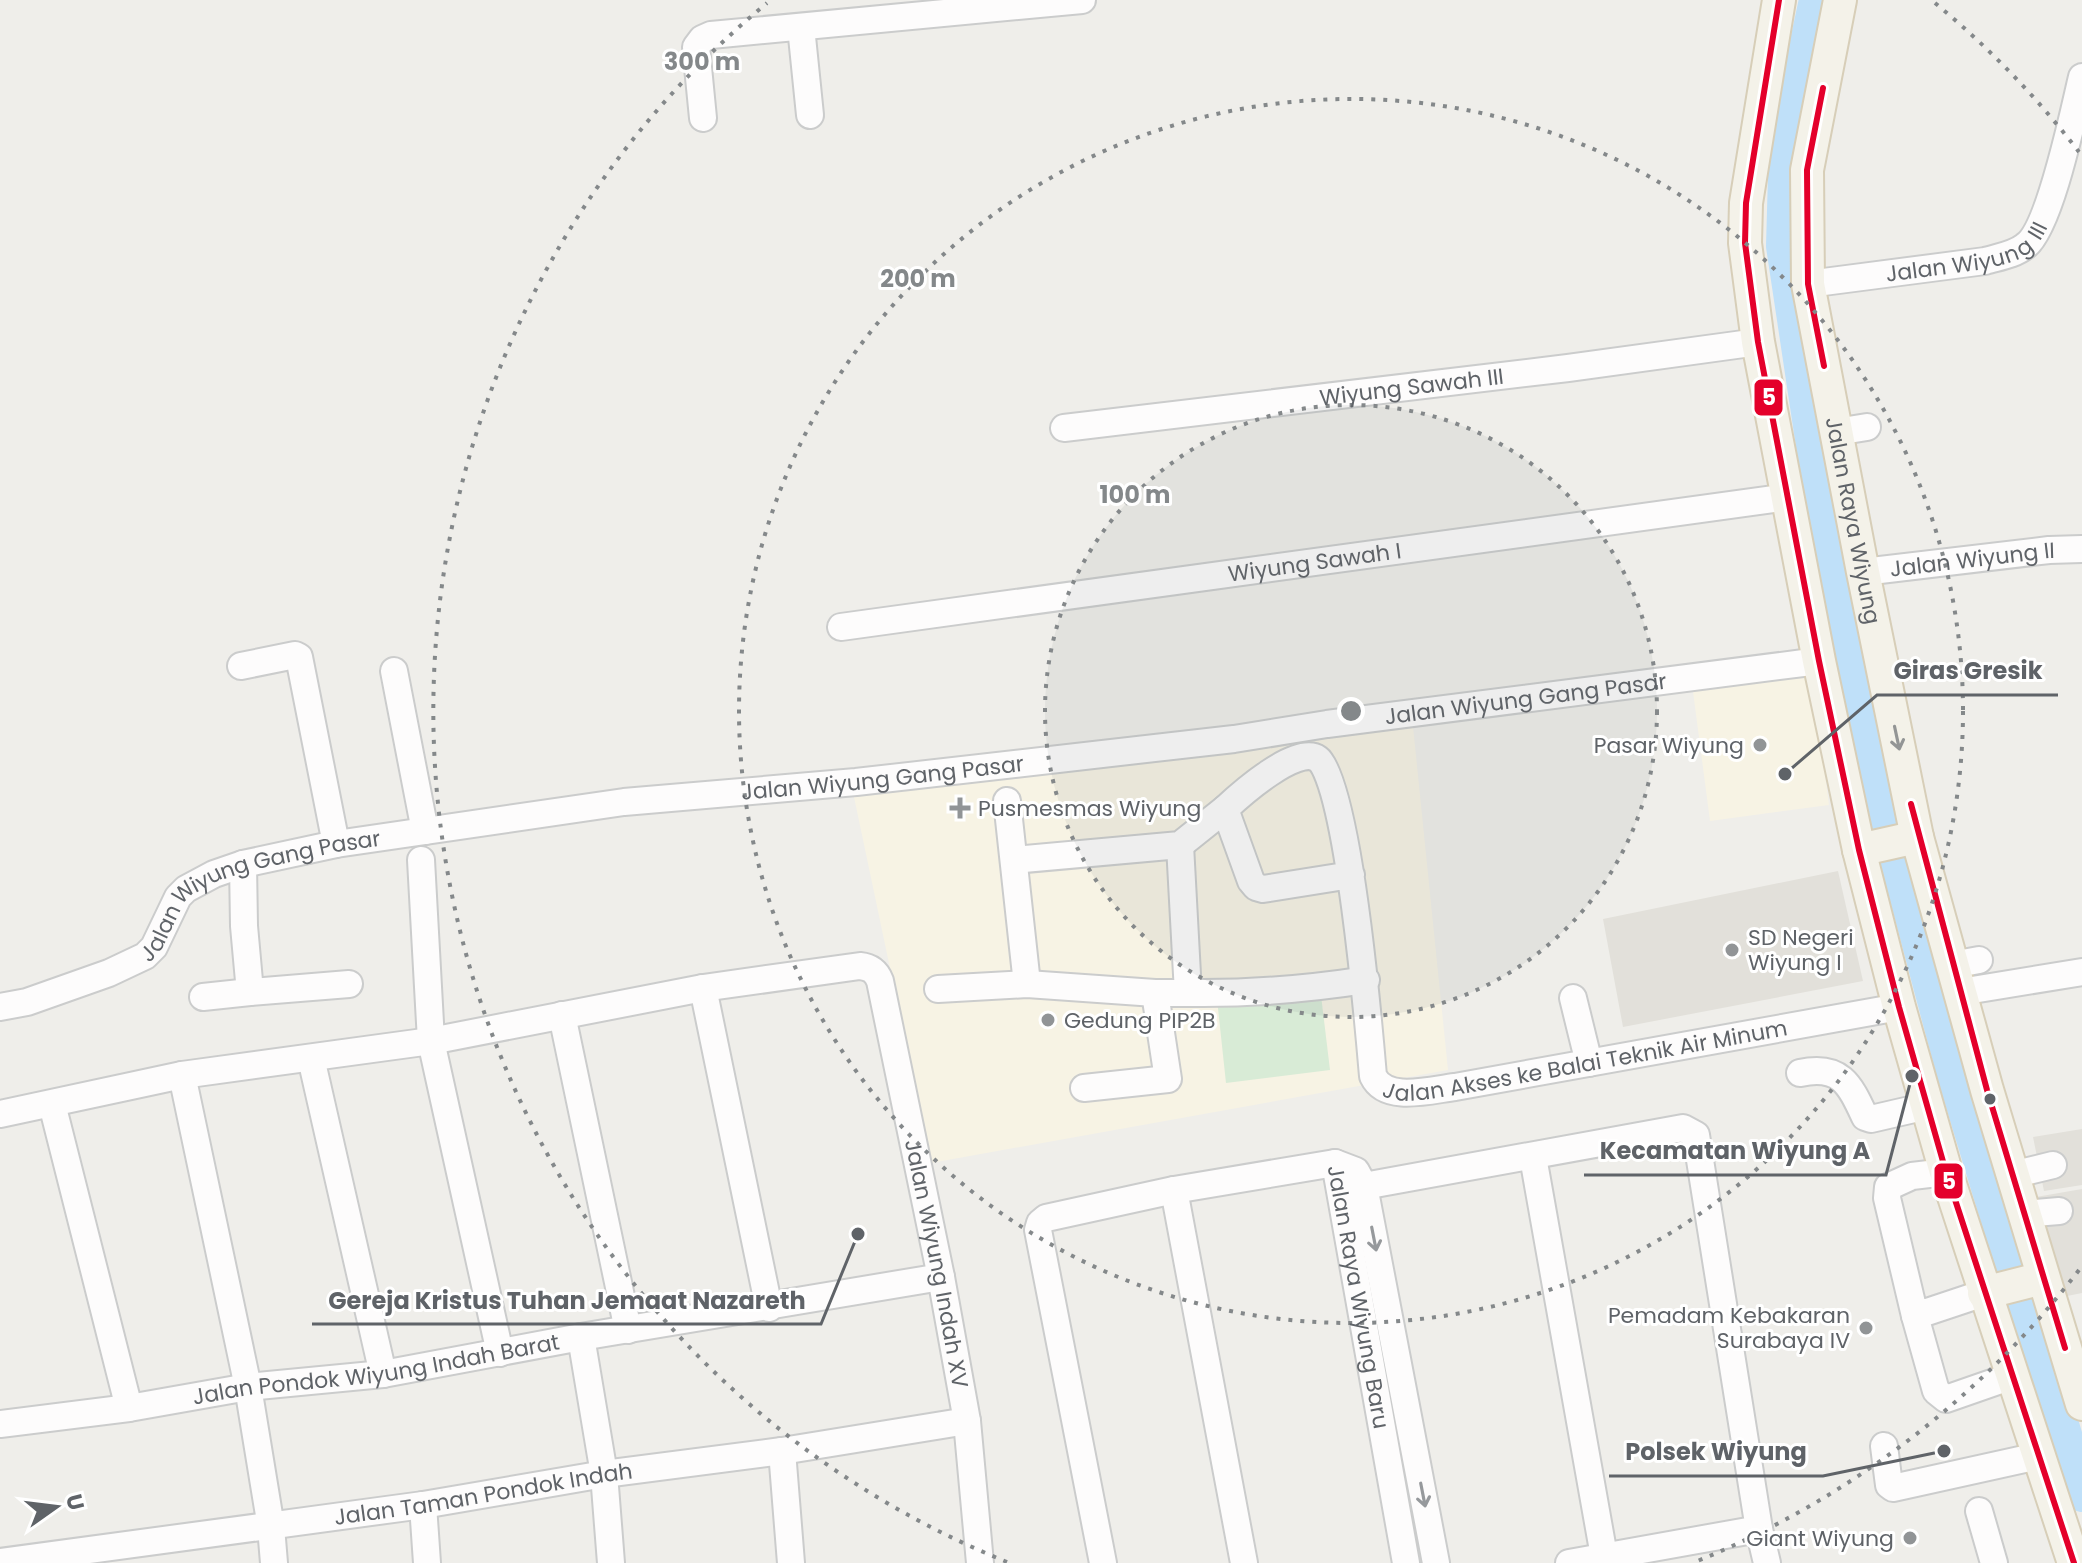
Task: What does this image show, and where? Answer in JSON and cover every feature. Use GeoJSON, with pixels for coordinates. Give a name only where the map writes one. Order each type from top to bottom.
{"type":"FeatureCollection","features":[{"type":"Feature","properties":{"kind":"main road","name":"Jalan Raya Wiyung"},"geometry":{"type":"LineString","coordinates":[[1779,0],[1746,203],[1745,243],[1758,342],[1819,661],[1887,844],[1963,980],[2037,1279],[2073,1342],[2082,1404]]}},
{"type":"Feature","properties":{"kind":"main road","name":"Jalan Raya Wiyung"},"geometry":{"type":"LineString","coordinates":[[1840,0],[1807,170],[1808,284],[1852,430],[1899,1007],[1946,1172],[1990,1292],[2012,1376],[2074,1563]]}},
{"type":"Feature","properties":{"kind":"main road"},"geometry":{"type":"LineString","coordinates":[[1990,1292],[2037,1279]]}},
{"type":"Feature","properties":{"kind":"street"},"geometry":{"type":"LineString","coordinates":[[703,118],[696,47],[702,39],[711,35],[1082,0]]}},
{"type":"Feature","properties":{"kind":"street"},"geometry":{"type":"LineString","coordinates":[[801,27],[810,115]]}},
{"type":"Feature","properties":{"kind":"street","name":"Jalan Wiyung III"},"geometry":{"type":"LineString","coordinates":[[1808,284],[1985,261],[2027,246],[2048,207],[2080,95]]}},
{"type":"Feature","properties":{"kind":"street","name":"Wiyung Sawah III"},"geometry":{"type":"LineString","coordinates":[[1064,428],[1758,342]]}},
{"type":"Feature","properties":{"kind":"street","name":"Wiyung Sawah I"},"geometry":{"type":"LineString","coordinates":[[841,627],[1789,497]]}},
{"type":"Feature","properties":{"kind":"street","name":"Jalan Wiyung II"},"geometry":{"type":"LineString","coordinates":[[1863,572],[2049,550],[2082,549]]}},
{"type":"Feature","properties":{"kind":"street"},"geometry":{"type":"LineString","coordinates":[[241,666],[295,655],[299,657],[336,844]]}},
{"type":"Feature","properties":{"kind":"street","name":"Jalan Wiyung Gang Pasar"},"geometry":{"type":"LineString","coordinates":[[0,1007],[27,1002],[109,973],[145,956],[154,947],[171,908],[186,889],[214,874],[243,864],[336,844],[624,802],[856,782],[1234,739],[1819,661]]}},
{"type":"Feature","properties":{"kind":"street"},"geometry":{"type":"LineString","coordinates":[[394,671],[425,831]]}},
{"type":"Feature","properties":{"kind":"street"},"geometry":{"type":"LineString","coordinates":[[1300,729],[1303,757]]}},
{"type":"Feature","properties":{"kind":"street"},"geometry":{"type":"LineString","coordinates":[[938,989],[1027,984],[1155,993],[1236,994],[1366,980],[1351,875],[1329,779],[1320,761],[1303,757],[1274,770],[1180,845],[1014,860]]}},
{"type":"Feature","properties":{"kind":"street"},"geometry":{"type":"LineString","coordinates":[[1007,801],[1027,984]]}},
{"type":"Feature","properties":{"kind":"street"},"geometry":{"type":"LineString","coordinates":[[1225,809],[1251,881],[1256,887],[1263,889],[1351,875]]}},
{"type":"Feature","properties":{"kind":"street"},"geometry":{"type":"LineString","coordinates":[[1180,845],[1188,993]]}},
{"type":"Feature","properties":{"kind":"street"},"geometry":{"type":"LineString","coordinates":[[421,860],[431,1041],[500,1353]]}},
{"type":"Feature","properties":{"kind":"street"},"geometry":{"type":"LineString","coordinates":[[243,864],[250,992]]}},
{"type":"Feature","properties":{"kind":"street","name":"Jalan Wiyung Indah XV"},"geometry":{"type":"LineString","coordinates":[[703,988],[860,966],[873,970],[880,981],[941,1277],[967,1421],[980,1563]]}},
{"type":"Feature","properties":{"kind":"street"},"geometry":{"type":"LineString","coordinates":[[1963,980],[2082,972]]}},
{"type":"Feature","properties":{"kind":"street","name":"Jalan Akses ke Balai Teknik Air Minum"},"geometry":{"type":"LineString","coordinates":[[1366,980],[1373,1076],[1382,1088],[1393,1092],[1455,1087],[1899,1007]]}},
{"type":"Feature","properties":{"kind":"street"},"geometry":{"type":"LineString","coordinates":[[1963,980],[1997,994]]}},
{"type":"Feature","properties":{"kind":"street"},"geometry":{"type":"LineString","coordinates":[[203,997],[349,984]]}},
{"type":"Feature","properties":{"kind":"street"},"geometry":{"type":"LineString","coordinates":[[0,1114],[182,1075],[431,1041],[703,988],[769,1308]]}},
{"type":"Feature","properties":{"kind":"street"},"geometry":{"type":"LineString","coordinates":[[1084,1088],[1168,1079],[1155,993]]}},
{"type":"Feature","properties":{"kind":"street"},"geometry":{"type":"LineString","coordinates":[[1573,998],[1589,1063]]}},
{"type":"Feature","properties":{"kind":"street"},"geometry":{"type":"LineString","coordinates":[[562,1015],[628,1330]]}},
{"type":"Feature","properties":{"kind":"street"},"geometry":{"type":"LineString","coordinates":[[311,1058],[383,1374]]}},
{"type":"Feature","properties":{"kind":"street"},"geometry":{"type":"LineString","coordinates":[[1800,1073],[1817,1069],[1849,1083],[1865,1117],[1871,1119],[1927,1106]]}},
{"type":"Feature","properties":{"kind":"street"},"geometry":{"type":"LineString","coordinates":[[182,1075],[248,1387],[274,1563]]}},
{"type":"Feature","properties":{"kind":"street"},"geometry":{"type":"LineString","coordinates":[[52,1104],[129,1408]]}},
{"type":"Feature","properties":{"kind":"street"},"geometry":{"type":"LineString","coordinates":[[1364,1186],[1683,1128],[1696,1135],[1767,1563]]}},
{"type":"Feature","properties":{"kind":"street"},"geometry":{"type":"LineString","coordinates":[[1533,1157],[1604,1556]]}},
{"type":"Feature","properties":{"kind":"street"},"geometry":{"type":"LineString","coordinates":[[1103,1563],[1038,1227],[1046,1218],[1174,1190],[1335,1163]]}},
{"type":"Feature","properties":{"kind":"street","name":"Jalan Raya Wiyung Baru"},"geometry":{"type":"LineString","coordinates":[[1335,1163],[1356,1171],[1364,1186],[1436,1563]]}},
{"type":"Feature","properties":{"kind":"street","name":"Jalan Raya Wiyung Baru"},"geometry":{"type":"LineString","coordinates":[[1335,1163],[1406,1563]]}},
{"type":"Feature","properties":{"kind":"street"},"geometry":{"type":"LineString","coordinates":[[2012,1175],[2053,1165]]}},
{"type":"Feature","properties":{"kind":"street"},"geometry":{"type":"LineString","coordinates":[[1946,1172],[1912,1176],[1888,1187],[1887,1198],[1936,1391],[1946,1399],[2012,1376]]}},
{"type":"Feature","properties":{"kind":"street"},"geometry":{"type":"LineString","coordinates":[[1174,1190],[1244,1563]]}},
{"type":"Feature","properties":{"kind":"street"},"geometry":{"type":"LineString","coordinates":[[2023,1214],[2059,1211]]}},
{"type":"Feature","properties":{"kind":"street","name":"Jalan Pondok Wiyung Indah Barat"},"geometry":{"type":"LineString","coordinates":[[0,1424],[129,1408],[248,1387],[383,1374],[581,1337],[941,1277]]}},
{"type":"Feature","properties":{"kind":"street"},"geometry":{"type":"LineString","coordinates":[[1915,1316],[1990,1292]]}},
{"type":"Feature","properties":{"kind":"street"},"geometry":{"type":"LineString","coordinates":[[581,1337],[604,1474],[611,1563]]}},
{"type":"Feature","properties":{"kind":"street","name":"Jalan Taman Pondok Indah"},"geometry":{"type":"LineString","coordinates":[[0,1562],[97,1556],[604,1474],[782,1451],[967,1421]]}},
{"type":"Feature","properties":{"kind":"street"},"geometry":{"type":"LineString","coordinates":[[1884,1446],[1889,1485],[1893,1488],[2038,1456]]}},
{"type":"Feature","properties":{"kind":"street"},"geometry":{"type":"LineString","coordinates":[[782,1451],[791,1563]]}},
{"type":"Feature","properties":{"kind":"street"},"geometry":{"type":"LineString","coordinates":[[423,1505],[427,1563]]}},
{"type":"Feature","properties":{"kind":"street"},"geometry":{"type":"LineString","coordinates":[[1979,1511],[1994,1563]]}},
{"type":"Feature","properties":{"kind":"street"},"geometry":{"type":"LineString","coordinates":[[1569,1563],[1759,1529]]}},
{"type":"Feature","properties":{"kind":"shaded area","name":"Pasar Wiyung"},"geometry":{"type":"Polygon","coordinates":[[[1811,669],[1829,805],[1710,821],[1692,684],[1811,669]]]}},
{"type":"Feature","properties":{"kind":"shaded area"},"geometry":{"type":"Polygon","coordinates":[[[1412,716],[1448,1070],[931,1163],[854,797],[1412,716]]]}},
{"type":"Feature","properties":{"kind":"shaded area","name":"SD Negeri Wiyung I"},"geometry":{"type":"Polygon","coordinates":[[[1838,871],[1863,981],[1623,1027],[1603,919],[1838,871]]]}},
{"type":"Feature","properties":{"kind":"shaded area"},"geometry":{"type":"Polygon","coordinates":[[[2082,1129],[2082,1185],[2044,1191],[2033,1137],[2082,1129]]]}},
{"type":"Feature","properties":{"kind":"shaded area"},"geometry":{"type":"Polygon","coordinates":[[[2082,1189],[2082,1293],[2062,1297],[2036,1197],[2082,1189]]]}},
{"type":"Feature","properties":{"kind":"green space"},"geometry":{"type":"Polygon","coordinates":[[[1320,987],[1330,1070],[1226,1083],[1217,999],[1320,987]]]}},
{"type":"Feature","properties":{"kind":"waterway"},"geometry":{"type":"LineString","coordinates":[[1817,0],[1787,140],[1784,246],[1816,459],[1874,771],[1955,1075],[2082,1494]]}},
{"type":"Feature","properties":{"kind":"transit line","name":"5"},"geometry":{"type":"LineString","coordinates":[[1779,0],[1746,203],[1745,243],[1758,342],[1859,850],[1899,1007],[1946,1172],[2074,1563]]}},
{"type":"Feature","properties":{"kind":"transit line","name":"5"},"geometry":{"type":"LineString","coordinates":[[1823,88],[1807,170],[1808,284],[1824,366]]}},
{"type":"Feature","properties":{"kind":"transit line","name":"5"},"geometry":{"type":"LineString","coordinates":[[1911,804],[1987,1090],[2065,1348]]}},
{"type":"Feature","properties":{"kind":"place","name":"Pasar Wiyung"},"geometry":{"type":"Point","coordinates":[1760,745]}},
{"type":"Feature","properties":{"kind":"place","name":"Giras Gresik"},"geometry":{"type":"Point","coordinates":[1785,774]}},
{"type":"Feature","properties":{"kind":"place","name":"Pusmesmas Wiyung"},"geometry":{"type":"Point","coordinates":[960,808]}},
{"type":"Feature","properties":{"kind":"place","name":"SD Negeri Wiyung I"},"geometry":{"type":"Point","coordinates":[1732,950]}},
{"type":"Feature","properties":{"kind":"place","name":"Gedung PIP2B"},"geometry":{"type":"Point","coordinates":[1048,1020]}},
{"type":"Feature","properties":{"kind":"place","name":"Kecamatan Wiyung A"},"geometry":{"type":"Point","coordinates":[1912,1076]}},
{"type":"Feature","properties":{"kind":"place","name":"Gereja Kristus Tuhan Jemaat Nazareth"},"geometry":{"type":"Point","coordinates":[858,1234]}},
{"type":"Feature","properties":{"kind":"place","name":"Pemadam Kebakaran Surabaya IV"},"geometry":{"type":"Point","coordinates":[1866,1328]}},
{"type":"Feature","properties":{"kind":"place","name":"Polsek Wiyung"},"geometry":{"type":"Point","coordinates":[1944,1451]}},
{"type":"Feature","properties":{"kind":"place","name":"Giant Wiyung"},"geometry":{"type":"Point","coordinates":[1910,1538]}}]}
